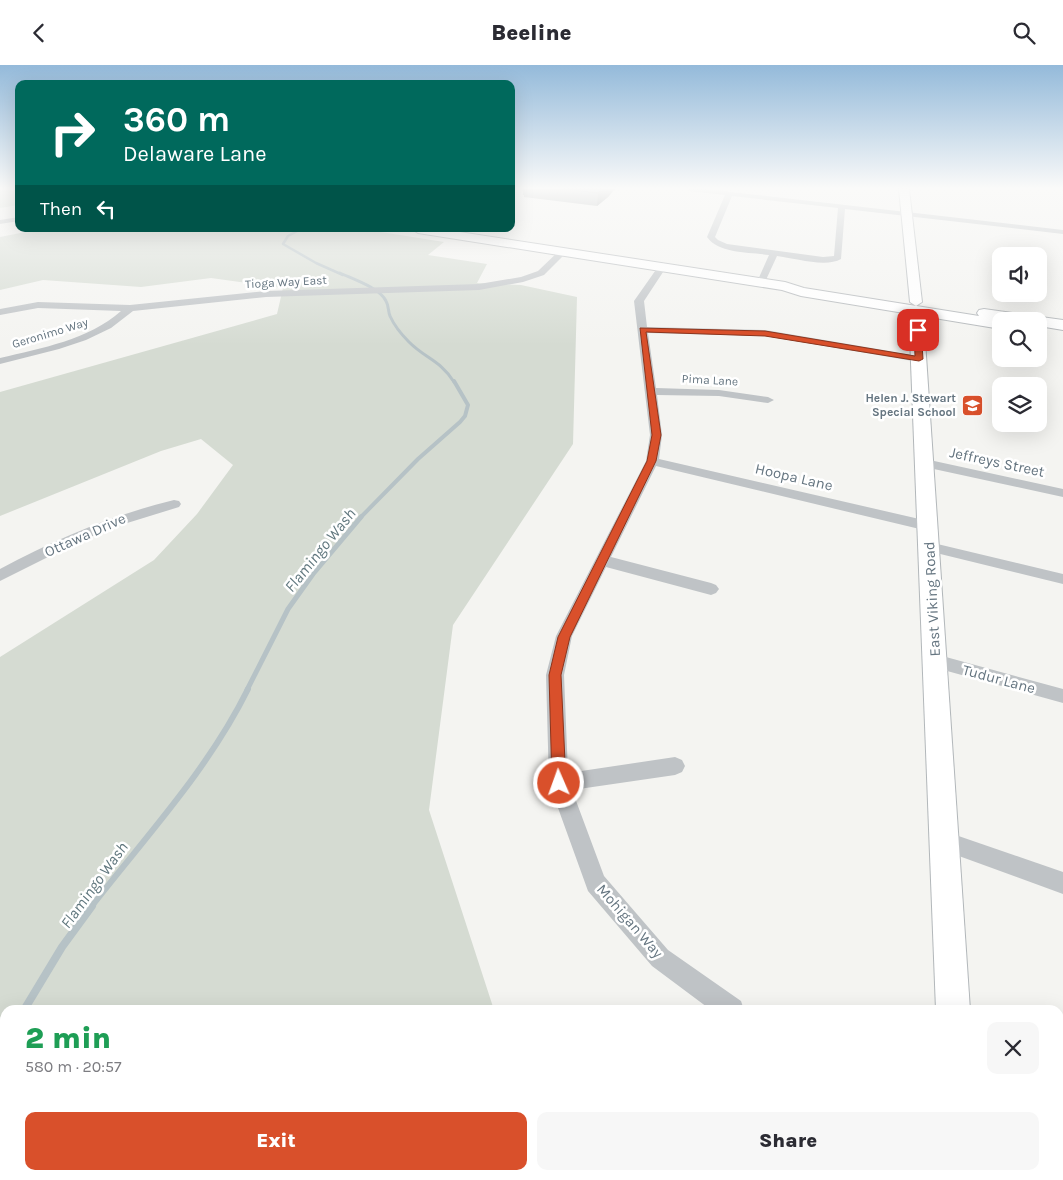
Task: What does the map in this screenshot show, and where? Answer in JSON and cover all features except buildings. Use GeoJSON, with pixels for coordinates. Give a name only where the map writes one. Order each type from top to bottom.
{"type":"FeatureCollection","features":[{"type":"Feature","properties":{"kind":"main road"},"geometry":{"type":"LineString","coordinates":[[498,241],[785,286],[801,292],[1063,325]]}},
{"type":"Feature","properties":{"kind":"main road"},"geometry":{"type":"LineString","coordinates":[[916,306],[992,322]]}},
{"type":"Feature","properties":{"kind":"main road"},"geometry":{"type":"LineString","coordinates":[[1047,330],[1063,333]]}},
{"type":"Feature","properties":{"kind":"street"},"geometry":{"type":"LineString","coordinates":[[714,241],[724,246],[823,260],[838,257],[839,241]]}},
{"type":"Feature","properties":{"kind":"street","name":"East Viking Road"},"geometry":{"type":"LineString","coordinates":[[910,241],[919,359],[953,1005]]}},
{"type":"Feature","properties":{"kind":"street","name":"Tioga Way East"},"geometry":{"type":"LineString","coordinates":[[0,312],[38,305],[130,308],[266,294],[403,291],[479,287],[523,279],[541,273],[564,251]]}},
{"type":"Feature","properties":{"kind":"street"},"geometry":{"type":"LineString","coordinates":[[761,282],[774,253]]}},
{"type":"Feature","properties":{"kind":"street","name":"Mohigan Way"},"geometry":{"type":"LineString","coordinates":[[663,266],[639,301],[656,435],[652,461],[564,637],[555,675],[559,783],[596,883],[660,958],[725,1005]]}},
{"type":"Feature","properties":{"kind":"street","name":"Geronimo Way"},"geometry":{"type":"LineString","coordinates":[[0,361],[68,343],[91,334],[110,325],[130,308]]}},
{"type":"Feature","properties":{"kind":"street"},"geometry":{"type":"LineString","coordinates":[[642,329],[765,333],[919,359]]}},
{"type":"Feature","properties":{"kind":"street","name":"Pima Lane"},"geometry":{"type":"LineString","coordinates":[[650,391],[719,393],[768,400]]}},
{"type":"Feature","properties":{"kind":"street","name":"Hoopa Lane"},"geometry":{"type":"LineString","coordinates":[[652,461],[928,536],[1063,579]]}},
{"type":"Feature","properties":{"kind":"street","name":"Jeffreys Street"},"geometry":{"type":"LineString","coordinates":[[924,463],[1063,493]]}},
{"type":"Feature","properties":{"kind":"street","name":"Ottawa Drive"},"geometry":{"type":"LineString","coordinates":[[0,576],[28,560],[113,522],[144,510],[174,503]]}},
{"type":"Feature","properties":{"kind":"street"},"geometry":{"type":"LineString","coordinates":[[602,560],[711,589]]}},
{"type":"Feature","properties":{"kind":"street","name":"Tudur Lane"},"geometry":{"type":"LineString","coordinates":[[935,661],[1063,696]]}},
{"type":"Feature","properties":{"kind":"street"},"geometry":{"type":"LineString","coordinates":[[559,783],[675,766]]}},
{"type":"Feature","properties":{"kind":"street"},"geometry":{"type":"LineString","coordinates":[[944,841],[1063,883]]}},
{"type":"Feature","properties":{"kind":"shaded area"},"geometry":{"type":"Polygon","coordinates":[[[0,241],[438,241],[444,242],[428,255],[487,264],[477,283],[521,285],[577,297],[573,444],[453,625],[429,810],[492,1005],[0,1005],[0,657],[154,560],[197,514],[233,465],[201,439],[161,451],[0,516],[0,392],[277,314],[283,288],[211,278],[141,287],[43,280],[0,290],[0,241]]]}},
{"type":"Feature","properties":{"kind":"waterway","name":"Flamingo Wash"},"geometry":{"type":"LineString","coordinates":[[285,241],[283,244],[316,263],[343,275]]}},
{"type":"Feature","properties":{"kind":"waterway","name":"Flamingo Wash"},"geometry":{"type":"LineString","coordinates":[[340,273],[366,284],[383,296],[387,303],[389,314],[401,333],[415,348],[438,364],[454,382]]}},
{"type":"Feature","properties":{"kind":"waterway","name":"Flamingo Wash"},"geometry":{"type":"LineString","coordinates":[[360,518],[418,459],[465,416],[468,405],[454,381]]}},
{"type":"Feature","properties":{"kind":"waterway","name":"Flamingo Wash"},"geometry":{"type":"LineString","coordinates":[[247,690],[288,609],[313,574],[361,517]]}},
{"type":"Feature","properties":{"kind":"waterway","name":"Flamingo Wash"},"geometry":{"type":"LineString","coordinates":[[91,907],[195,775],[232,719],[248,689]]}},
{"type":"Feature","properties":{"kind":"waterway","name":"Flamingo Wash"},"geometry":{"type":"LineString","coordinates":[[27,1005],[62,947],[92,906]]}},
{"type":"Feature","properties":{"kind":"place","name":"Helen J. Stewart Special School"},"geometry":{"type":"Point","coordinates":[972,405]}},
{"type":"Feature","properties":{"kind":"route"},"geometry":{"type":"LineString","coordinates":[[559,783],[555,675],[564,637],[652,461],[656,435],[642,329],[765,333],[919,359],[918,330]]}}]}
